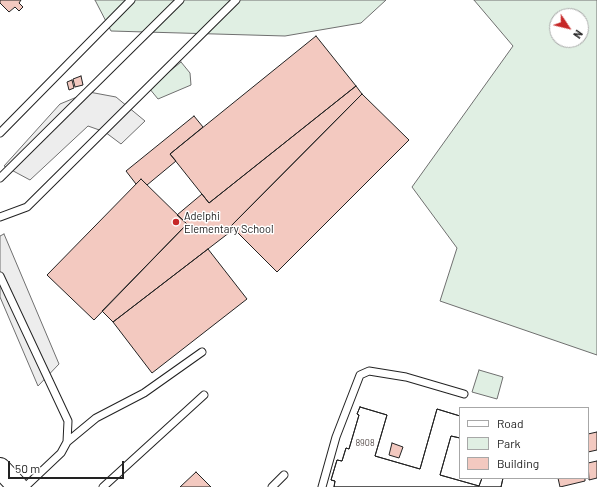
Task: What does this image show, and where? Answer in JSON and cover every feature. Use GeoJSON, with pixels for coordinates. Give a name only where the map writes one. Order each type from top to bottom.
{"type":"FeatureCollection","features":[{"type":"Feature","properties":{"kind":"main road"},"geometry":{"type":"LineString","coordinates":[[0,468],[18,487]]}},
{"type":"Feature","properties":{"kind":"lane"},"geometry":{"type":"LineString","coordinates":[[0,133],[131,0]]}},
{"type":"Feature","properties":{"kind":"lane"},"geometry":{"type":"LineString","coordinates":[[0,178],[180,0]]}},
{"type":"Feature","properties":{"kind":"lane"},"geometry":{"type":"LineString","coordinates":[[0,217],[26,207],[236,0]]}},
{"type":"Feature","properties":{"kind":"lane"},"geometry":{"type":"LineString","coordinates":[[0,276],[68,421],[67,442]]}},
{"type":"Feature","properties":{"kind":"lane"},"geometry":{"type":"LineString","coordinates":[[25,487],[61,453],[67,442],[96,418],[144,393],[202,352]]}},
{"type":"Feature","properties":{"kind":"lane"},"geometry":{"type":"LineString","coordinates":[[322,487],[336,437],[360,375],[369,371],[406,377],[464,394]]}},
{"type":"Feature","properties":{"kind":"lane"},"geometry":{"type":"LineString","coordinates":[[103,487],[204,395]]}},
{"type":"Feature","properties":{"kind":"lane"},"geometry":{"type":"LineString","coordinates":[[272,487],[284,475]]}},
{"type":"Feature","properties":{"kind":"green space"},"geometry":{"type":"Polygon","coordinates":[[[95,0],[386,0],[361,23],[285,36],[111,31],[95,0]]]}},
{"type":"Feature","properties":{"kind":"green space"},"geometry":{"type":"Polygon","coordinates":[[[474,0],[597,0],[597,355],[440,301],[457,248],[412,187],[513,46],[474,0]]]}},
{"type":"Feature","properties":{"kind":"green space"},"geometry":{"type":"Polygon","coordinates":[[[181,62],[190,73],[191,85],[158,99],[149,88],[181,62]]]}},
{"type":"Feature","properties":{"kind":"green space"},"geometry":{"type":"Polygon","coordinates":[[[479,370],[503,377],[497,399],[472,392],[479,370]]]}},
{"type":"Feature","properties":{"kind":"shaded area"},"geometry":{"type":"Polygon","coordinates":[[[89,92],[116,97],[145,121],[121,144],[105,132],[88,126],[30,180],[4,166],[60,104],[89,92]]]}},
{"type":"Feature","properties":{"kind":"shaded area"},"geometry":{"type":"Polygon","coordinates":[[[4,234],[59,364],[38,386],[0,297],[0,236],[4,234]]]}},
{"type":"Feature","properties":{"kind":"building"},"geometry":{"type":"Polygon","coordinates":[[[0,0],[21,0],[19,3],[23,7],[19,11],[15,7],[9,12],[0,3],[0,0]]]}},
{"type":"Feature","properties":{"kind":"building"},"geometry":{"type":"Polygon","coordinates":[[[316,36],[356,86],[209,203],[170,154],[316,36]]]}},
{"type":"Feature","properties":{"kind":"building"},"geometry":{"type":"Polygon","coordinates":[[[81,76],[83,85],[75,87],[73,79],[81,76]]]}},
{"type":"Feature","properties":{"kind":"building"},"geometry":{"type":"Polygon","coordinates":[[[72,80],[74,88],[69,90],[67,82],[72,80]]]}},
{"type":"Feature","properties":{"kind":"building"},"geometry":{"type":"Polygon","coordinates":[[[356,86],[362,94],[231,226],[234,229],[113,322],[102,311],[187,224],[177,215],[202,194],[209,203],[356,86]]]}},
{"type":"Feature","properties":{"kind":"building"},"geometry":{"type":"Polygon","coordinates":[[[362,94],[409,140],[277,272],[231,226],[362,94]]]}},
{"type":"Feature","properties":{"kind":"building"},"geometry":{"type":"Polygon","coordinates":[[[194,116],[203,127],[170,154],[176,161],[147,185],[141,179],[136,184],[126,171],[194,116]]]}},
{"type":"Feature","properties":{"kind":"building"},"geometry":{"type":"Polygon","coordinates":[[[141,179],[187,224],[94,320],[47,275],[141,179]]]}},
{"type":"Feature","properties":{"kind":"building"},"geometry":{"type":"Polygon","coordinates":[[[208,249],[247,299],[152,373],[113,322],[208,249]]]}},
{"type":"Feature","properties":{"kind":"building"},"geometry":{"type":"Polygon","coordinates":[[[360,407],[387,415],[375,456],[420,469],[437,409],[459,416],[459,438],[451,436],[440,475],[479,486],[482,479],[503,479],[501,487],[334,487],[335,481],[331,480],[337,460],[342,461],[346,448],[349,449],[359,415],[357,414],[360,407]]]}},
{"type":"Feature","properties":{"kind":"building"},"geometry":{"type":"Polygon","coordinates":[[[360,407],[387,415],[375,456],[420,469],[437,409],[459,416],[459,438],[451,436],[440,475],[479,486],[482,479],[503,479],[501,487],[334,487],[335,481],[331,480],[337,460],[342,461],[346,448],[349,449],[359,415],[357,414],[360,407]]]}},
{"type":"Feature","properties":{"kind":"building"},"geometry":{"type":"Polygon","coordinates":[[[597,432],[597,450],[589,452],[589,434],[597,432]]]}},
{"type":"Feature","properties":{"kind":"building"},"geometry":{"type":"Polygon","coordinates":[[[392,443],[403,447],[399,458],[389,455],[392,443]]]}},
{"type":"Feature","properties":{"kind":"building"},"geometry":{"type":"Polygon","coordinates":[[[597,461],[597,478],[589,480],[589,479],[589,463],[597,461]]]}},
{"type":"Feature","properties":{"kind":"building"},"geometry":{"type":"Polygon","coordinates":[[[196,472],[211,487],[180,487],[196,472]]]}},
{"type":"Feature","properties":{"kind":"building"},"geometry":{"type":"Polygon","coordinates":[[[558,479],[585,479],[585,481],[560,487],[558,479]]]}},
{"type":"Feature","properties":{"kind":"place","name":"Adelphi Elementary School"},"geometry":{"type":"Point","coordinates":[176,222]}}]}
